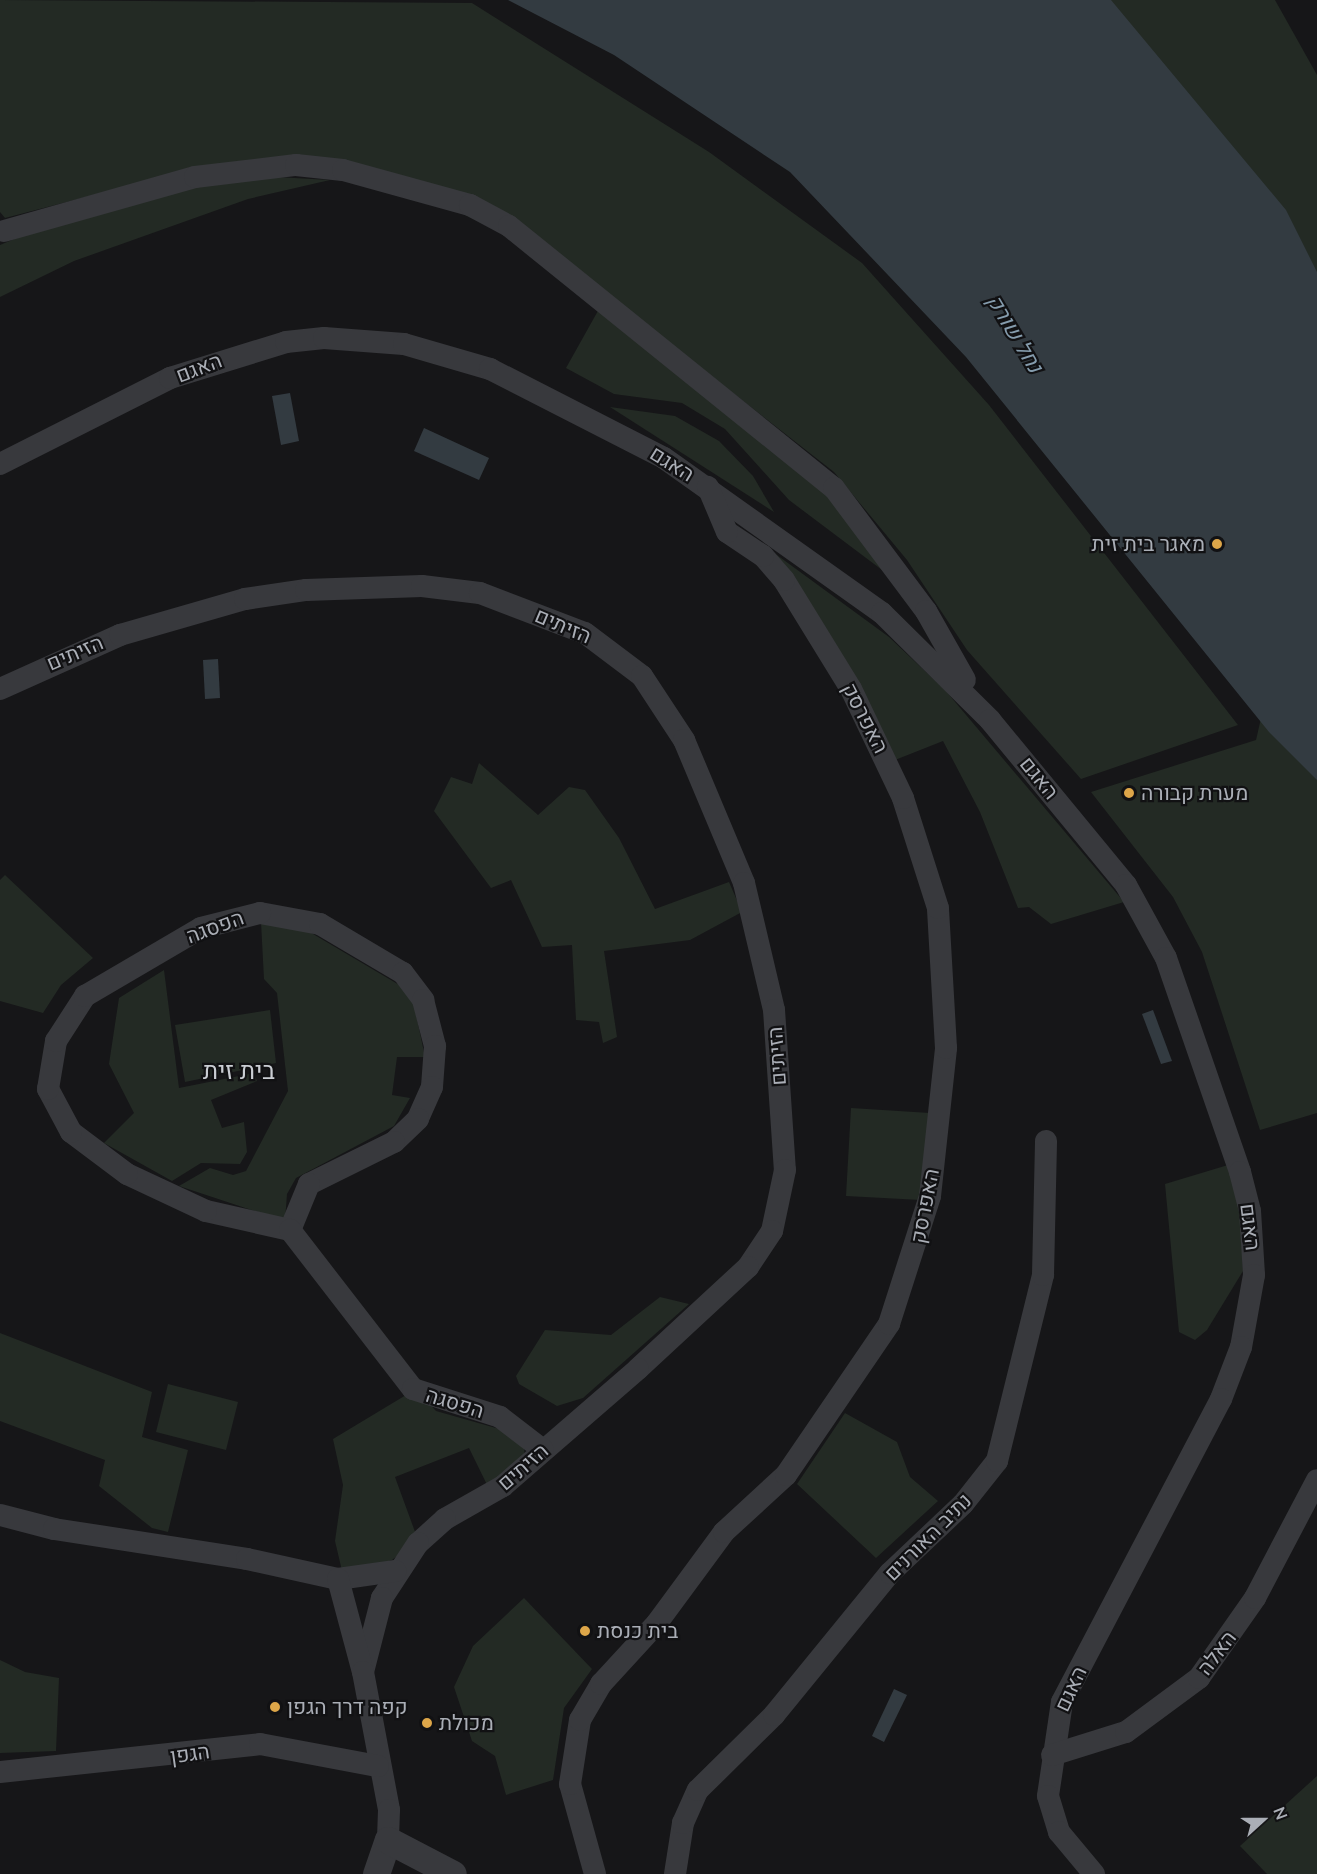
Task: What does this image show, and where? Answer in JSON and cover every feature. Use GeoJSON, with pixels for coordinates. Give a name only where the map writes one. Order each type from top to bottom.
{"type":"FeatureCollection","features":[{"type":"Feature","properties":{"kind":"street"},"geometry":{"type":"LineString","coordinates":[[4,231],[175,182],[296,165],[343,170],[470,205],[508,226],[834,488],[926,611],[973,701]]}},
{"type":"Feature","properties":{"kind":"street","name":"האגם"},"geometry":{"type":"LineString","coordinates":[[0,464],[209,362],[286,342],[364,339],[446,354],[490,369],[615,430],[708,487],[874,607],[973,701],[1126,885],[1155,933],[1240,1172],[1254,1253],[1249,1314],[1233,1372],[1144,1553],[1062,1702],[1047,1781],[1053,1815],[1059,1832],[1094,1874]]}},
{"type":"Feature","properties":{"kind":"street","name":"האפרסק"},"geometry":{"type":"LineString","coordinates":[[596,1874],[570,1784],[580,1720],[601,1684],[657,1623],[724,1532],[786,1475],[889,1324],[930,1196],[946,1048],[938,908],[903,798],[851,689],[784,580],[763,556],[727,532],[708,487]]}},
{"type":"Feature","properties":{"kind":"street","name":"הזיתים"},"geometry":{"type":"LineString","coordinates":[[0,688],[90,646],[213,606],[306,590],[430,586],[487,595],[585,633],[629,664],[664,705],[744,883],[763,945],[774,1010],[784,1194],[772,1231],[748,1267],[503,1486],[432,1529],[395,1571],[375,1617],[363,1672]]}},
{"type":"Feature","properties":{"kind":"street","name":"הפסגה"},"geometry":{"type":"LineString","coordinates":[[290,1230],[309,1184],[394,1142],[418,1119],[433,1078],[434,1034],[418,989],[394,966],[305,919],[245,914],[187,935],[132,973],[85,996],[56,1041],[48,1089],[71,1132],[127,1174],[206,1211],[290,1230],[413,1389],[500,1417],[543,1450]]}},
{"type":"Feature","properties":{"kind":"street","name":"נתיב האורנים"},"geometry":{"type":"LineString","coordinates":[[675,1874],[683,1823],[698,1790],[774,1715],[890,1573],[963,1504],[997,1461],[1043,1275],[1046,1141]]}},
{"type":"Feature","properties":{"kind":"street","name":"האלה"},"geometry":{"type":"LineString","coordinates":[[1052,1755],[1126,1732],[1199,1678],[1255,1598],[1317,1480]]}},
{"type":"Feature","properties":{"kind":"street"},"geometry":{"type":"LineString","coordinates":[[0,1515],[54,1529],[248,1559],[338,1579],[395,1571]]}},
{"type":"Feature","properties":{"kind":"street"},"geometry":{"type":"LineString","coordinates":[[338,1579],[363,1672],[378,1766],[389,1810],[380,1863],[453,1874]]}},
{"type":"Feature","properties":{"kind":"street","name":"הגפן"},"geometry":{"type":"LineString","coordinates":[[0,1772],[198,1755],[260,1744],[378,1766]]}},
{"type":"Feature","properties":{"kind":"shaded area"},"geometry":{"type":"Polygon","coordinates":[[[0,0],[472,3],[709,152],[862,263],[989,405],[1238,725],[1081,779],[967,650],[907,560],[834,472],[565,262],[367,169],[186,171],[5,218],[0,212],[0,0]]]}},
{"type":"Feature","properties":{"kind":"shaded area"},"geometry":{"type":"Polygon","coordinates":[[[954,0],[1275,0],[1317,75],[1317,1113],[1260,1130],[1202,952],[1173,897],[1091,792],[1256,740],[1309,509],[954,0]]]}},
{"type":"Feature","properties":{"kind":"shaded area"},"geometry":{"type":"Polygon","coordinates":[[[259,176],[330,180],[248,199],[74,261],[0,297],[0,245],[48,225],[191,186],[259,176]]]}},
{"type":"Feature","properties":{"kind":"shaded area"},"geometry":{"type":"Polygon","coordinates":[[[599,309],[826,494],[890,576],[789,500],[725,429],[682,403],[614,394],[566,368],[599,309]]]}},
{"type":"Feature","properties":{"kind":"shaded area"},"geometry":{"type":"Polygon","coordinates":[[[610,407],[675,416],[719,441],[753,476],[774,512],[610,407]]]}},
{"type":"Feature","properties":{"kind":"shaded area"},"geometry":{"type":"Polygon","coordinates":[[[766,547],[889,637],[945,690],[1124,902],[1051,924],[1029,907],[1018,908],[980,812],[943,741],[895,760],[766,547]]]}},
{"type":"Feature","properties":{"kind":"shaded area"},"geometry":{"type":"Polygon","coordinates":[[[479,763],[538,815],[569,787],[585,790],[619,838],[655,909],[729,882],[742,912],[690,940],[604,951],[617,1037],[603,1043],[599,1022],[576,1020],[572,945],[542,947],[511,880],[491,888],[434,811],[451,777],[472,784],[479,763]]]}},
{"type":"Feature","properties":{"kind":"shaded area"},"geometry":{"type":"Polygon","coordinates":[[[5,875],[93,958],[61,985],[43,1013],[0,1001],[0,880],[5,875]]]}},
{"type":"Feature","properties":{"kind":"shaded area"},"geometry":{"type":"Polygon","coordinates":[[[261,922],[308,931],[401,986],[413,1000],[425,1057],[397,1057],[392,1095],[410,1098],[394,1126],[296,1178],[287,1194],[285,1221],[179,1186],[210,1168],[233,1175],[246,1171],[288,1091],[277,993],[264,979],[261,922]]]}},
{"type":"Feature","properties":{"kind":"shaded area"},"geometry":{"type":"Polygon","coordinates":[[[164,970],[179,1088],[254,1073],[257,1081],[211,1100],[222,1128],[244,1122],[247,1152],[240,1164],[201,1163],[172,1181],[104,1143],[134,1113],[109,1064],[119,998],[164,970]]]}},
{"type":"Feature","properties":{"kind":"shaded area"},"geometry":{"type":"Polygon","coordinates":[[[270,1010],[276,1063],[185,1082],[175,1025],[270,1010]]]}},
{"type":"Feature","properties":{"kind":"shaded area"},"geometry":{"type":"Polygon","coordinates":[[[851,1108],[930,1113],[921,1200],[846,1196],[851,1108]]]}},
{"type":"Feature","properties":{"kind":"shaded area"},"geometry":{"type":"Polygon","coordinates":[[[1228,1165],[1240,1211],[1243,1271],[1207,1330],[1195,1340],[1179,1332],[1165,1184],[1228,1165]]]}},
{"type":"Feature","properties":{"kind":"shaded area"},"geometry":{"type":"Polygon","coordinates":[[[660,1297],[689,1304],[583,1398],[557,1406],[519,1384],[516,1376],[545,1330],[611,1335],[660,1297]]]}},
{"type":"Feature","properties":{"kind":"shaded area"},"geometry":{"type":"Polygon","coordinates":[[[0,1333],[152,1392],[142,1437],[188,1450],[168,1532],[152,1528],[99,1486],[105,1460],[0,1421],[0,1333]]]}},
{"type":"Feature","properties":{"kind":"shaded area"},"geometry":{"type":"Polygon","coordinates":[[[168,1384],[238,1402],[226,1450],[156,1432],[168,1384]]]}},
{"type":"Feature","properties":{"kind":"shaded area"},"geometry":{"type":"Polygon","coordinates":[[[416,1389],[436,1411],[503,1430],[524,1444],[525,1466],[494,1499],[469,1448],[395,1477],[418,1540],[392,1560],[343,1575],[335,1541],[343,1485],[333,1439],[416,1389]]]}},
{"type":"Feature","properties":{"kind":"shaded area"},"geometry":{"type":"Polygon","coordinates":[[[845,1413],[897,1442],[910,1477],[938,1501],[876,1558],[797,1484],[845,1413]]]}},
{"type":"Feature","properties":{"kind":"shaded area"},"geometry":{"type":"Polygon","coordinates":[[[524,1598],[592,1669],[564,1708],[553,1780],[506,1795],[495,1756],[472,1741],[454,1687],[473,1646],[524,1598]]]}},
{"type":"Feature","properties":{"kind":"shaded area"},"geometry":{"type":"Polygon","coordinates":[[[0,1660],[25,1672],[59,1678],[56,1751],[0,1753],[0,1660]]]}},
{"type":"Feature","properties":{"kind":"shaded area"},"geometry":{"type":"Polygon","coordinates":[[[1317,1776],[1317,1874],[1267,1874],[1240,1846],[1317,1776]]]}},
{"type":"Feature","properties":{"kind":"water","name":"מאגר בית זית"},"geometry":{"type":"Polygon","coordinates":[[[508,0],[1111,0],[1286,210],[1317,272],[1317,780],[1269,732],[966,357],[790,172],[614,55],[508,0]]]}},
{"type":"Feature","properties":{"kind":"water"},"geometry":{"type":"Polygon","coordinates":[[[290,393],[299,441],[281,445],[272,396],[290,393]]]}},
{"type":"Feature","properties":{"kind":"water"},"geometry":{"type":"Polygon","coordinates":[[[424,428],[489,458],[479,480],[414,451],[424,428]]]}},
{"type":"Feature","properties":{"kind":"water"},"geometry":{"type":"Polygon","coordinates":[[[218,659],[220,698],[205,699],[203,660],[218,659]]]}},
{"type":"Feature","properties":{"kind":"water"},"geometry":{"type":"Polygon","coordinates":[[[1153,1010],[1172,1061],[1161,1064],[1142,1014],[1153,1010]]]}},
{"type":"Feature","properties":{"kind":"water"},"geometry":{"type":"Polygon","coordinates":[[[894,1689],[907,1695],[884,1742],[872,1736],[894,1689]]]}},
{"type":"Feature","properties":{"kind":"place","name":"מאגר בית זית"},"geometry":{"type":"Point","coordinates":[1217,544]}},
{"type":"Feature","properties":{"kind":"place","name":"מערת קבורה"},"geometry":{"type":"Point","coordinates":[1129,793]}},
{"type":"Feature","properties":{"kind":"place","name":"בית כנסת"},"geometry":{"type":"Point","coordinates":[585,1631]}},
{"type":"Feature","properties":{"kind":"place","name":"קפה דרך הגפן"},"geometry":{"type":"Point","coordinates":[275,1707]}},
{"type":"Feature","properties":{"kind":"place","name":"מכולת"},"geometry":{"type":"Point","coordinates":[427,1723]}},
{"type":"Feature","properties":{"kind":"district","name":"בית זית"},"geometry":{"type":"Point","coordinates":[239,1072]}},
{"type":"Feature","properties":{"kind":"water label","name":"נחל שורק"},"geometry":{"type":"Point","coordinates":[1014,334]}}]}
